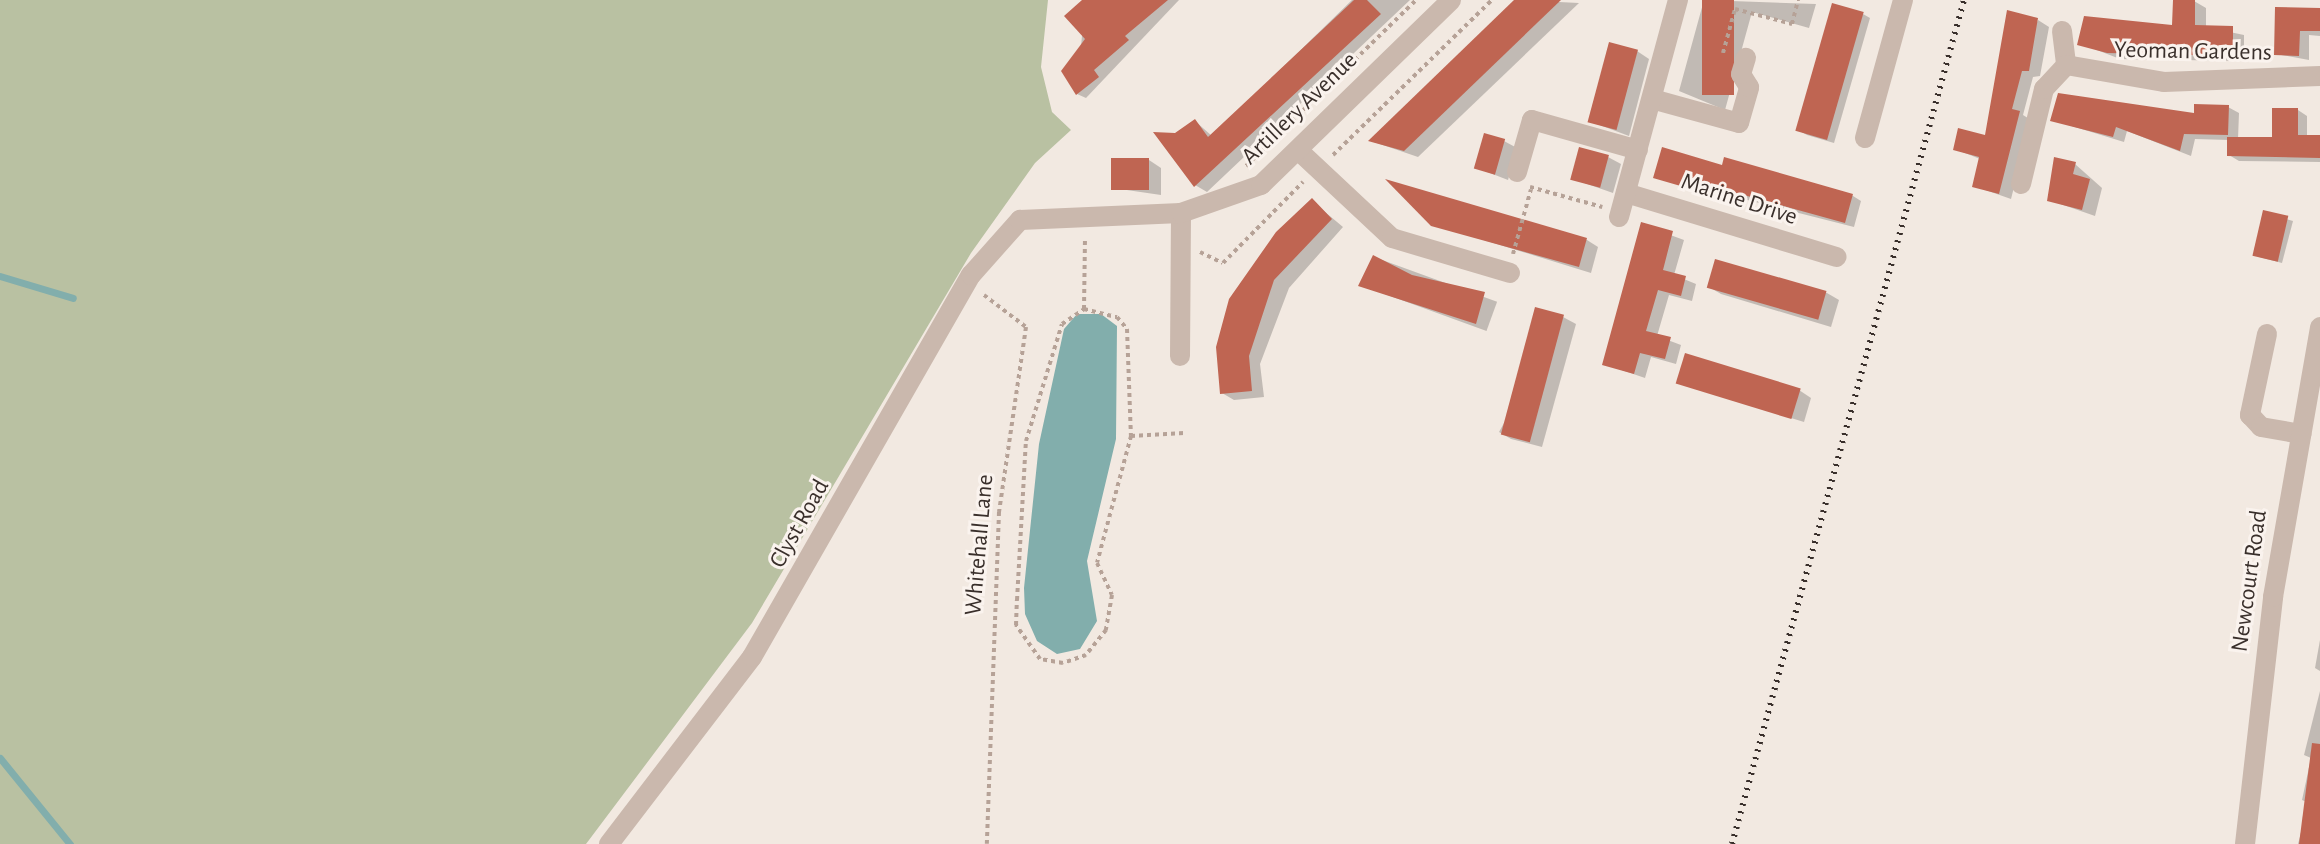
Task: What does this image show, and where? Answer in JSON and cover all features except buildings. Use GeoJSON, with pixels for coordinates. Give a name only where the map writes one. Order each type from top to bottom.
{"type":"FeatureCollection","features":[{"type":"Feature","properties":{"kind":"street","name":"Artillery Avenue"},"geometry":{"type":"LineString","coordinates":[[1020,220],[1181,213],[1261,185],[1451,0]]}},
{"type":"Feature","properties":{"kind":"street"},"geometry":{"type":"LineString","coordinates":[[1621,207],[1678,0]]}},
{"type":"Feature","properties":{"kind":"street"},"geometry":{"type":"LineString","coordinates":[[1865,138],[1902,0]]}},
{"type":"Feature","properties":{"kind":"street"},"geometry":{"type":"LineString","coordinates":[[2021,184],[2047,82],[2066,65],[2062,31]]}},
{"type":"Feature","properties":{"kind":"street","name":"Yeoman Gardens"},"geometry":{"type":"LineString","coordinates":[[2066,65],[2164,82],[2320,76]]}},
{"type":"Feature","properties":{"kind":"street"},"geometry":{"type":"LineString","coordinates":[[1652,99],[1739,123],[1749,87],[1744,66]]}},
{"type":"Feature","properties":{"kind":"street"},"geometry":{"type":"LineString","coordinates":[[1517,172],[1532,120],[1638,150]]}},
{"type":"Feature","properties":{"kind":"street"},"geometry":{"type":"LineString","coordinates":[[1299,151],[1392,238],[1509,273]]}},
{"type":"Feature","properties":{"kind":"street","name":"Marine Drive"},"geometry":{"type":"LineString","coordinates":[[1621,207],[1836,257]]}},
{"type":"Feature","properties":{"kind":"street"},"geometry":{"type":"LineString","coordinates":[[1180,356],[1181,213]]}},
{"type":"Feature","properties":{"kind":"street","name":"Clyst Road"},"geometry":{"type":"LineString","coordinates":[[609,844],[752,657],[965,285],[1020,220]]}},
{"type":"Feature","properties":{"kind":"street","name":"Newcourt Road"},"geometry":{"type":"LineString","coordinates":[[2245,844],[2301,434],[2320,327]]}},
{"type":"Feature","properties":{"kind":"street"},"geometry":{"type":"LineString","coordinates":[[2267,334],[2250,415],[2261,427],[2301,434]]}},
{"type":"Feature","properties":{"kind":"path"},"geometry":{"type":"LineString","coordinates":[[1239,173],[1416,0]]}},
{"type":"Feature","properties":{"kind":"path"},"geometry":{"type":"LineString","coordinates":[[1181,250],[1223,263],[1492,0]]}},
{"type":"Feature","properties":{"kind":"path"},"geometry":{"type":"LineString","coordinates":[[1744,66],[1719,68],[1735,9],[1792,24],[1798,0]]}},
{"type":"Feature","properties":{"kind":"path"},"geometry":{"type":"LineString","coordinates":[[1517,172],[1514,182],[1621,207]]}},
{"type":"Feature","properties":{"kind":"path"},"geometry":{"type":"LineString","coordinates":[[1509,273],[1531,187]]}},
{"type":"Feature","properties":{"kind":"path"},"geometry":{"type":"LineString","coordinates":[[1084,309],[1085,215]]}},
{"type":"Feature","properties":{"kind":"path","name":"Whitehall Lane"},"geometry":{"type":"LineString","coordinates":[[965,285],[1026,327],[999,512],[987,844]]}},
{"type":"Feature","properties":{"kind":"path"},"geometry":{"type":"LineString","coordinates":[[1084,309],[1117,317],[1127,329],[1131,436],[1097,563],[1112,595],[1106,630],[1086,655],[1063,663],[1040,659],[1016,625],[1026,441],[1062,324],[1084,309]]}},
{"type":"Feature","properties":{"kind":"path"},"geometry":{"type":"LineString","coordinates":[[1131,436],[1184,433]]}},
{"type":"Feature","properties":{"kind":"green space"},"geometry":{"type":"Polygon","coordinates":[[[0,0],[1048,0],[1041,67],[1052,112],[1071,130],[1035,163],[971,253],[752,623],[586,844],[0,844],[0,0]]]}},
{"type":"Feature","properties":{"kind":"water"},"geometry":{"type":"Polygon","coordinates":[[[1077,314],[1101,314],[1117,326],[1116,439],[1087,561],[1097,621],[1080,649],[1057,654],[1037,641],[1025,614],[1024,588],[1039,444],[1064,329],[1077,314]]]}},
{"type":"Feature","properties":{"kind":"waterway"},"geometry":{"type":"LineString","coordinates":[[0,276],[73,298]]}},
{"type":"Feature","properties":{"kind":"waterway"},"geometry":{"type":"LineString","coordinates":[[0,758],[70,844]]}},
{"type":"Feature","properties":{"kind":"railway"},"geometry":{"type":"LineString","coordinates":[[1732,844],[1964,0]]}}]}
